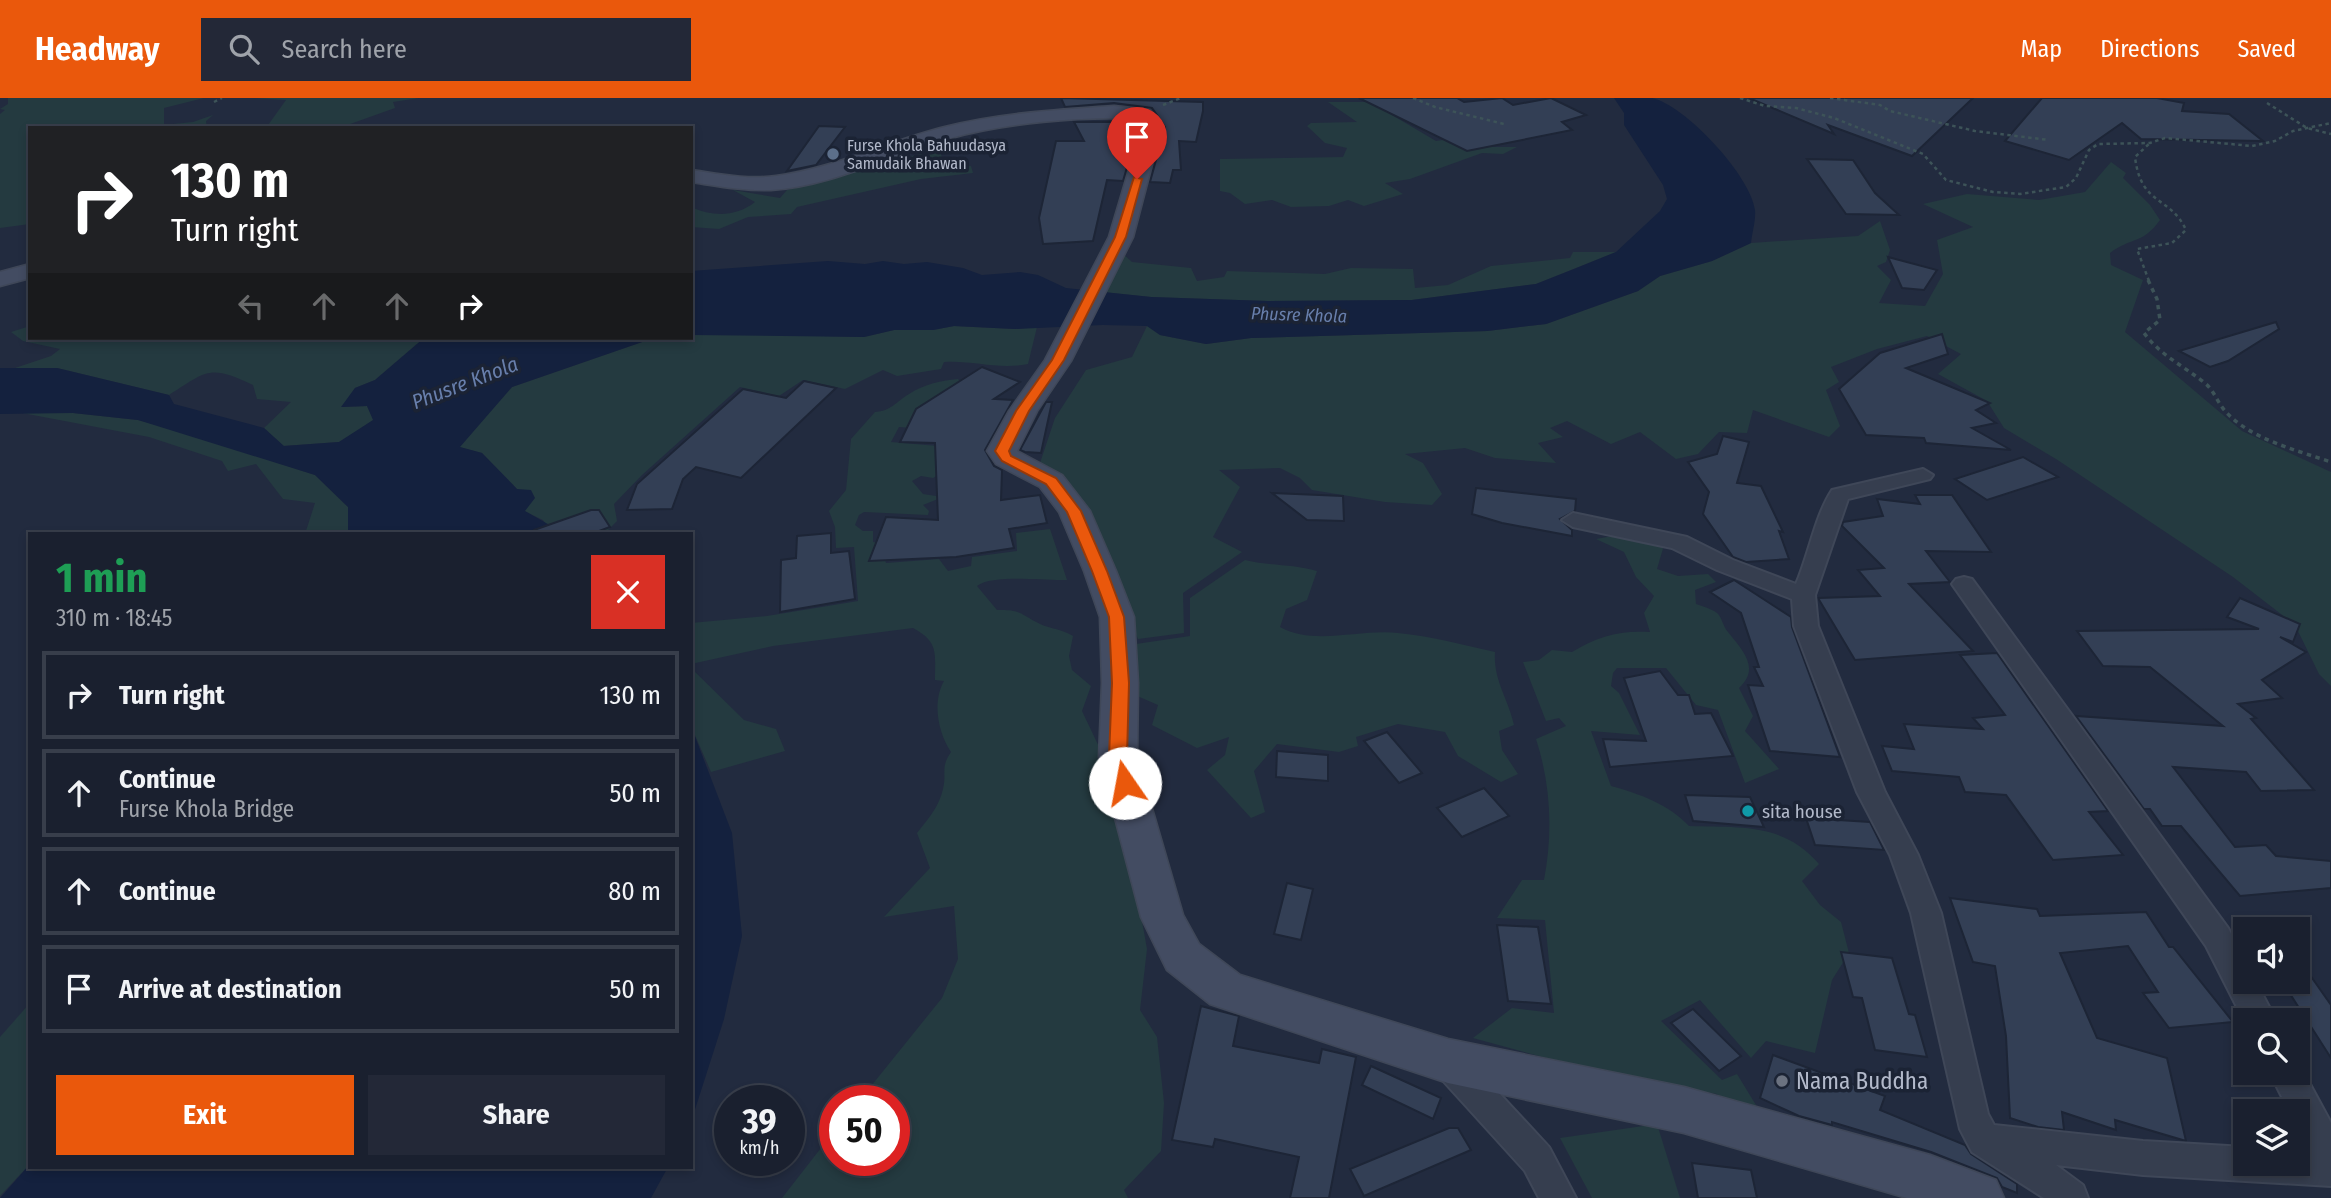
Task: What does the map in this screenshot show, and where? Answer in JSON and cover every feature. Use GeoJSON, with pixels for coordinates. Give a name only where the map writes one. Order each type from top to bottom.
{"type":"FeatureCollection","features":[{"type":"Feature","properties":{"kind":"main road"},"geometry":{"type":"LineString","coordinates":[[693,176],[748,184],[775,183],[868,161],[948,132],[1047,116],[1114,112],[1143,114],[1152,126],[1121,237],[1058,360],[1023,411],[1002,451],[1006,458],[1051,481],[1074,511],[1117,617],[1120,683],[1118,757],[1162,917],[1183,957],[1226,990],[1448,1061],[1684,1110],[1930,1180],[1978,1198]]}},
{"type":"Feature","properties":{"kind":"main road"},"geometry":{"type":"LineString","coordinates":[[0,279],[28,272]]}},
{"type":"Feature","properties":{"kind":"street"},"geometry":{"type":"LineString","coordinates":[[1923,475],[1840,495],[1832,508],[1822,549],[1803,594],[1807,626],[1871,792],[1904,855],[1926,913],[1972,1118],[1984,1140],[2056,1185],[2070,1198]]}},
{"type":"Feature","properties":{"kind":"street"},"geometry":{"type":"LineString","coordinates":[[1573,520],[1679,542],[1726,565],[1803,594]]}},
{"type":"Feature","properties":{"kind":"street"},"geometry":{"type":"LineString","coordinates":[[1964,584],[2217,937],[2254,1008]]}},
{"type":"Feature","properties":{"kind":"street"},"geometry":{"type":"LineString","coordinates":[[1448,1061],[1537,1159],[1558,1198]]}},
{"type":"Feature","properties":{"kind":"street"},"geometry":{"type":"LineString","coordinates":[[2293,1085],[2331,1158]]}},
{"type":"Feature","properties":{"kind":"street"},"geometry":{"type":"LineString","coordinates":[[1984,1140],[2143,1158],[2233,1163]]}},
{"type":"Feature","properties":{"kind":"street"},"geometry":{"type":"LineString","coordinates":[[2310,1168],[2331,1169]]}},
{"type":"Feature","properties":{"kind":"path"},"geometry":{"type":"LineString","coordinates":[[214,102],[222,98]]}},
{"type":"Feature","properties":{"kind":"path"},"geometry":{"type":"LineString","coordinates":[[1413,98],[1437,110],[1478,114],[1504,124]]}},
{"type":"Feature","properties":{"kind":"path"},"geometry":{"type":"LineString","coordinates":[[1740,98],[1765,107],[1796,108],[1834,118],[1923,154],[1946,180],[1993,192],[2036,194],[2066,187],[2076,178],[2089,150],[2098,144],[2118,141],[2150,143],[2165,138],[2252,146],[2331,122]]}},
{"type":"Feature","properties":{"kind":"path"},"geometry":{"type":"LineString","coordinates":[[1830,98],[1880,105],[1890,111],[1975,131],[2049,140]]}},
{"type":"Feature","properties":{"kind":"path"},"geometry":{"type":"LineString","coordinates":[[2267,103],[2308,128],[2331,134]]}},
{"type":"Feature","properties":{"kind":"path"},"geometry":{"type":"LineString","coordinates":[[2150,143],[2135,157],[2135,176],[2142,191],[2179,218],[2186,230],[2172,243],[2137,249],[2135,255],[2153,283],[2161,314],[2160,320],[2144,333],[2146,339],[2156,350],[2208,386],[2225,411],[2244,426],[2286,447],[2331,462]]}},
{"type":"Feature","properties":{"kind":"green space"},"geometry":{"type":"Polygon","coordinates":[[[8,98],[204,98],[164,108],[164,125],[193,122],[213,115],[206,121],[207,126],[28,126],[28,224],[0,228],[0,114],[5,110],[0,109],[8,104],[8,98]]]}},
{"type":"Feature","properties":{"kind":"green space"},"geometry":{"type":"Polygon","coordinates":[[[254,98],[419,98],[393,102],[395,108],[345,126],[267,126],[286,100],[254,98]]]}},
{"type":"Feature","properties":{"kind":"green space"},"geometry":{"type":"Polygon","coordinates":[[[1328,102],[1370,102],[1436,141],[1468,136],[1494,147],[1517,147],[1503,154],[1482,153],[1410,179],[1385,183],[1403,194],[1364,206],[1348,200],[1329,206],[1291,207],[1272,200],[1245,204],[1230,193],[1220,191],[1220,159],[1343,157],[1347,148],[1325,143],[1307,126],[1311,123],[1357,122],[1328,102]]]}},
{"type":"Feature","properties":{"kind":"green space"},"geometry":{"type":"Polygon","coordinates":[[[934,150],[940,152],[946,168],[971,166],[973,173],[921,179],[797,207],[791,214],[748,217],[719,229],[693,227],[693,208],[708,213],[724,214],[740,211],[755,202],[733,190],[780,198],[787,190],[934,150]]]}},
{"type":"Feature","properties":{"kind":"green space"},"geometry":{"type":"Polygon","coordinates":[[[2111,162],[2126,173],[2123,178],[2150,205],[2160,220],[2142,237],[2110,253],[2111,265],[2143,280],[2125,332],[2242,431],[2331,472],[2331,686],[2319,674],[2295,625],[2233,577],[2056,459],[2004,428],[1987,401],[1938,374],[1961,354],[1927,336],[1877,349],[1831,367],[1839,382],[1826,390],[1840,426],[1829,437],[1753,410],[1747,433],[1719,432],[1698,454],[1676,459],[1640,432],[1611,444],[1567,421],[1550,428],[1563,437],[1538,443],[1556,463],[1495,458],[1465,448],[1405,454],[1423,463],[1442,494],[1432,505],[1385,502],[1312,490],[1300,478],[1280,468],[1219,470],[1240,487],[1213,537],[1242,552],[1183,593],[1184,633],[1138,639],[1077,504],[1040,463],[1055,418],[1086,370],[1132,357],[1147,326],[1160,335],[1206,344],[1251,338],[1487,331],[1546,324],[1638,291],[1660,276],[1712,261],[1751,243],[1858,236],[1880,221],[1890,250],[1886,262],[1877,266],[1891,280],[1879,303],[1925,306],[1943,274],[1937,240],[1973,227],[1923,204],[1967,194],[2039,200],[2085,192],[2111,162]]]}},
{"type":"Feature","properties":{"kind":"green space"},"geometry":{"type":"Polygon","coordinates":[[[1121,252],[1132,262],[1191,268],[1197,281],[1224,277],[1227,271],[1325,274],[1351,268],[1413,269],[1415,288],[1448,285],[1491,266],[1570,258],[1573,252],[1616,252],[1536,284],[1412,300],[1267,301],[1151,297],[1102,292],[1121,252]]]}},
{"type":"Feature","properties":{"kind":"green space"},"geometry":{"type":"Polygon","coordinates":[[[954,326],[1015,329],[1037,327],[1028,364],[1006,366],[944,362],[941,369],[897,376],[883,370],[845,389],[803,380],[779,396],[740,387],[642,475],[614,504],[617,521],[608,532],[551,532],[543,520],[524,511],[517,489],[482,453],[459,447],[512,387],[645,341],[693,340],[693,335],[741,334],[864,337],[894,330],[933,330],[954,326]]]}},
{"type":"Feature","properties":{"kind":"green space"},"geometry":{"type":"Polygon","coordinates":[[[28,327],[28,340],[422,340],[375,380],[355,388],[342,407],[367,406],[374,420],[339,442],[283,446],[264,428],[291,402],[257,399],[253,385],[238,378],[209,373],[169,395],[57,368],[12,369],[51,356],[60,349],[23,341],[11,332],[28,327]]]}},
{"type":"Feature","properties":{"kind":"green space"},"geometry":{"type":"Polygon","coordinates":[[[958,379],[963,386],[925,429],[899,427],[891,442],[938,446],[941,473],[933,478],[921,476],[912,481],[923,494],[936,496],[938,499],[923,505],[929,511],[928,515],[864,512],[859,515],[855,525],[863,531],[873,531],[873,542],[880,543],[886,563],[939,559],[948,571],[971,566],[972,557],[1017,551],[1016,533],[1050,529],[1067,580],[1006,579],[977,586],[997,610],[1016,612],[1073,636],[1069,656],[1072,670],[1091,686],[1082,711],[1111,772],[1131,859],[1147,949],[1140,1010],[1157,1037],[1164,1103],[1161,1151],[1124,1190],[1128,1198],[782,1198],[799,1176],[805,1176],[805,1168],[819,1151],[819,1176],[910,1176],[910,1085],[872,1085],[942,998],[958,959],[954,906],[884,917],[930,868],[917,833],[939,802],[944,770],[951,752],[938,717],[938,698],[944,681],[935,680],[935,655],[931,643],[913,628],[773,646],[693,664],[693,623],[767,616],[858,601],[854,547],[836,548],[835,527],[829,511],[846,490],[851,439],[875,412],[889,408],[927,385],[958,379]]]}},
{"type":"Feature","properties":{"kind":"green space"},"geometry":{"type":"Polygon","coordinates":[[[17,412],[73,413],[138,420],[315,475],[348,507],[348,532],[306,532],[315,503],[283,499],[256,464],[228,471],[222,461],[149,437],[17,412]]]}},
{"type":"Feature","properties":{"kind":"green space"},"geometry":{"type":"Polygon","coordinates":[[[1618,535],[1664,545],[1657,569],[1678,576],[1708,574],[1716,582],[1695,590],[1696,604],[1719,615],[1726,630],[1747,659],[1749,673],[1739,688],[1753,716],[1745,731],[1779,769],[1745,783],[1718,710],[1696,705],[1666,668],[1617,668],[1613,673],[1611,686],[1619,693],[1640,735],[1591,731],[1611,786],[1653,801],[1689,826],[1760,830],[1791,841],[1805,850],[1819,864],[1802,881],[1820,905],[1841,922],[1849,953],[1832,980],[1815,1053],[1766,1041],[1751,1058],[1700,1000],[1661,1021],[1722,1080],[1737,1074],[1759,1110],[1726,1105],[1717,1094],[1620,1078],[1473,1038],[1512,1008],[1554,1013],[1545,920],[1497,918],[1522,880],[1544,880],[1549,845],[1549,809],[1545,774],[1536,739],[1566,726],[1559,718],[1546,721],[1523,662],[1539,660],[1552,650],[1572,652],[1610,635],[1650,632],[1644,613],[1654,596],[1636,577],[1624,552],[1596,539],[1618,535]]]}},
{"type":"Feature","properties":{"kind":"green space"},"geometry":{"type":"Polygon","coordinates":[[[1245,560],[1317,571],[1307,600],[1286,609],[1280,627],[1293,633],[1322,636],[1398,633],[1435,638],[1495,652],[1496,671],[1514,725],[1499,731],[1502,750],[1518,774],[1501,782],[1458,756],[1445,732],[1398,724],[1356,737],[1358,746],[1339,752],[1277,744],[1254,771],[1265,812],[1251,818],[1207,770],[1225,755],[1229,737],[1197,748],[1152,725],[1158,705],[1128,692],[1136,644],[1190,636],[1190,598],[1245,560]]]}},
{"type":"Feature","properties":{"kind":"green space"},"geometry":{"type":"Polygon","coordinates":[[[693,670],[744,720],[776,729],[785,751],[711,772],[693,731],[693,670]]]}},
{"type":"Feature","properties":{"kind":"green space"},"geometry":{"type":"Polygon","coordinates":[[[28,1005],[28,1166],[0,1196],[0,1037],[28,1005]]]}},
{"type":"Feature","properties":{"kind":"green space"},"geometry":{"type":"Polygon","coordinates":[[[1657,1124],[1680,1198],[1592,1198],[1560,1138],[1657,1124]]]}},
{"type":"Feature","properties":{"kind":"water","name":"Phusre Khola"},"geometry":{"type":"Polygon","coordinates":[[[1614,98],[1652,98],[1666,103],[1681,114],[1714,144],[1742,179],[1751,196],[1755,214],[1751,243],[1712,261],[1660,276],[1638,291],[1546,324],[1487,331],[1251,338],[1206,344],[1160,335],[1147,326],[1103,325],[1015,329],[954,326],[933,330],[894,330],[864,337],[693,335],[693,271],[828,261],[865,264],[883,261],[904,264],[927,262],[963,268],[982,275],[1020,272],[1038,275],[1066,288],[1151,297],[1267,301],[1412,300],[1536,284],[1616,252],[1660,211],[1667,199],[1663,185],[1624,125],[1624,113],[1614,98]]]}},
{"type":"Feature","properties":{"kind":"water","name":"Phusre Khola"},"geometry":{"type":"Polygon","coordinates":[[[422,340],[652,340],[512,387],[460,447],[482,453],[517,489],[531,490],[535,498],[525,511],[553,527],[552,532],[348,532],[348,507],[315,475],[138,420],[73,413],[0,414],[0,368],[57,368],[169,395],[174,404],[264,428],[284,446],[339,442],[373,420],[367,406],[341,407],[355,388],[375,380],[422,340]]]}},
{"type":"Feature","properties":{"kind":"water"},"geometry":{"type":"Polygon","coordinates":[[[693,731],[732,833],[742,936],[724,1019],[693,1116],[693,731]]]}},
{"type":"Feature","properties":{"kind":"water"},"geometry":{"type":"Polygon","coordinates":[[[28,1166],[28,1169],[667,1169],[651,1198],[0,1198],[28,1166]]]}},
{"type":"Feature","properties":{"kind":"building"},"geometry":{"type":"Polygon","coordinates":[[[1061,98],[1203,102],[1203,111],[1196,142],[1179,141],[1181,170],[1173,170],[1170,183],[1150,182],[1165,127],[1152,108],[1114,103],[1065,107],[1061,98]]]}},
{"type":"Feature","properties":{"kind":"building"},"geometry":{"type":"Polygon","coordinates":[[[1359,98],[1457,98],[1464,102],[1502,98],[1513,105],[1551,98],[1586,115],[1562,122],[1572,130],[1467,151],[1359,98]]]}},
{"type":"Feature","properties":{"kind":"building"},"geometry":{"type":"Polygon","coordinates":[[[1749,98],[1973,98],[1912,156],[1828,125],[1834,134],[1749,98]]]}},
{"type":"Feature","properties":{"kind":"building"},"geometry":{"type":"Polygon","coordinates":[[[2042,98],[2157,98],[2184,103],[2182,111],[2229,114],[2263,141],[2141,139],[2122,123],[2069,160],[2005,141],[2042,98]]]}},
{"type":"Feature","properties":{"kind":"building"},"geometry":{"type":"Polygon","coordinates":[[[1074,122],[1136,122],[1139,126],[1123,181],[1107,180],[1093,241],[1043,244],[1039,218],[1056,141],[1084,141],[1074,122]]]}},
{"type":"Feature","properties":{"kind":"building"},"geometry":{"type":"Polygon","coordinates":[[[819,126],[845,127],[816,165],[787,171],[819,126]]]}},
{"type":"Feature","properties":{"kind":"building"},"geometry":{"type":"Polygon","coordinates":[[[1807,159],[1853,160],[1875,193],[1899,215],[1846,214],[1807,159]]]}},
{"type":"Feature","properties":{"kind":"building"},"geometry":{"type":"Polygon","coordinates":[[[1888,257],[1937,270],[1924,290],[1902,288],[1888,257]]]}},
{"type":"Feature","properties":{"kind":"building"},"geometry":{"type":"Polygon","coordinates":[[[2276,322],[2279,329],[2228,361],[2210,367],[2179,351],[2276,322]]]}},
{"type":"Feature","properties":{"kind":"building"},"geometry":{"type":"Polygon","coordinates":[[[1942,334],[1948,354],[1906,368],[1990,403],[1976,410],[1996,423],[1972,428],[2011,450],[1926,443],[1924,438],[1866,435],[1839,389],[1880,353],[1942,334]]]}},
{"type":"Feature","properties":{"kind":"building"},"geometry":{"type":"Polygon","coordinates":[[[982,367],[1020,382],[994,399],[1013,400],[985,450],[994,466],[1002,470],[1001,500],[1040,495],[1047,523],[1009,529],[1014,548],[956,557],[869,561],[886,517],[938,520],[935,443],[900,442],[916,409],[982,367]]]}},
{"type":"Feature","properties":{"kind":"building"},"geometry":{"type":"Polygon","coordinates":[[[804,381],[836,388],[741,478],[696,467],[683,479],[672,509],[627,510],[637,484],[743,389],[786,398],[804,381]]]}},
{"type":"Feature","properties":{"kind":"building"},"geometry":{"type":"Polygon","coordinates":[[[1046,402],[1052,402],[1041,453],[1020,450],[1046,402]]]}},
{"type":"Feature","properties":{"kind":"building"},"geometry":{"type":"Polygon","coordinates":[[[1723,436],[1749,442],[1737,483],[1761,486],[1783,532],[1779,531],[1789,559],[1746,562],[1733,557],[1703,514],[1709,492],[1688,462],[1717,454],[1723,436]]]}},
{"type":"Feature","properties":{"kind":"building"},"geometry":{"type":"Polygon","coordinates":[[[2023,457],[2058,477],[1987,500],[1955,479],[2023,457]]]}},
{"type":"Feature","properties":{"kind":"building"},"geometry":{"type":"Polygon","coordinates":[[[1476,488],[1576,499],[1575,511],[1560,519],[1572,530],[1572,536],[1502,523],[1472,514],[1476,488]]]}},
{"type":"Feature","properties":{"kind":"building"},"geometry":{"type":"Polygon","coordinates":[[[1272,493],[1343,496],[1344,521],[1307,520],[1272,493]]]}},
{"type":"Feature","properties":{"kind":"building"},"geometry":{"type":"Polygon","coordinates":[[[1915,495],[1952,495],[1991,552],[1926,551],[1950,582],[1909,584],[1973,651],[1855,660],[1818,598],[1880,596],[1858,570],[1884,568],[1842,526],[1843,522],[1883,516],[1877,499],[1920,504],[1915,495]]]}},
{"type":"Feature","properties":{"kind":"building"},"geometry":{"type":"Polygon","coordinates":[[[591,510],[599,510],[610,527],[596,532],[534,530],[591,510]]]}},
{"type":"Feature","properties":{"kind":"building"},"geometry":{"type":"Polygon","coordinates":[[[831,533],[831,553],[849,551],[855,599],[780,612],[781,560],[796,558],[797,536],[831,533]]]}},
{"type":"Feature","properties":{"kind":"building"},"geometry":{"type":"Polygon","coordinates":[[[1734,580],[1791,617],[1792,627],[1840,757],[1770,751],[1748,685],[1763,686],[1754,667],[1759,667],[1741,613],[1710,592],[1734,580]]]}},
{"type":"Feature","properties":{"kind":"building"},"geometry":{"type":"Polygon","coordinates":[[[2240,598],[2300,624],[2293,642],[2280,637],[2306,652],[2262,680],[2282,698],[2238,704],[2256,718],[2251,719],[2314,790],[2261,791],[2246,772],[2173,767],[2235,847],[2266,845],[2276,856],[2331,861],[2331,888],[2240,896],[2181,826],[2162,826],[2150,809],[2144,809],[2076,716],[2223,726],[2150,667],[2103,666],[2077,631],[2259,629],[2227,617],[2240,598]]]}},
{"type":"Feature","properties":{"kind":"building"},"geometry":{"type":"Polygon","coordinates":[[[1997,653],[2108,811],[2089,812],[2123,855],[2053,860],[2006,795],[1965,792],[1959,777],[1892,771],[1882,746],[1914,749],[1904,724],[1983,729],[1973,718],[2005,715],[1960,655],[1997,653]]]}},
{"type":"Feature","properties":{"kind":"building"},"geometry":{"type":"Polygon","coordinates":[[[1660,671],[1678,695],[1689,695],[1695,714],[1711,713],[1733,756],[1610,767],[1603,739],[1646,741],[1624,678],[1660,671]]]}},
{"type":"Feature","properties":{"kind":"building"},"geometry":{"type":"Polygon","coordinates":[[[1387,732],[1422,773],[1399,783],[1364,741],[1387,732]]]}},
{"type":"Feature","properties":{"kind":"building"},"geometry":{"type":"Polygon","coordinates":[[[1277,751],[1328,755],[1328,781],[1276,777],[1277,751]]]}},
{"type":"Feature","properties":{"kind":"building"},"geometry":{"type":"Polygon","coordinates":[[[1484,788],[1509,816],[1462,837],[1437,808],[1484,788]]]}},
{"type":"Feature","properties":{"kind":"building"},"geometry":{"type":"Polygon","coordinates":[[[1685,795],[1750,797],[1764,827],[1693,821],[1685,795]]]}},
{"type":"Feature","properties":{"kind":"building"},"geometry":{"type":"Polygon","coordinates":[[[1806,818],[1870,822],[1884,850],[1815,845],[1806,818]]]}},
{"type":"Feature","properties":{"kind":"building"},"geometry":{"type":"Polygon","coordinates":[[[1287,883],[1313,889],[1301,940],[1274,934],[1287,883]]]}},
{"type":"Feature","properties":{"kind":"building"},"geometry":{"type":"Polygon","coordinates":[[[1950,898],[2037,909],[2040,916],[2146,912],[2169,947],[2173,947],[2233,1022],[2169,1028],[2143,993],[2158,992],[2128,946],[2060,953],[2097,1038],[2167,1058],[2186,1141],[2115,1120],[2116,1130],[2062,1112],[2064,1130],[2038,1127],[2010,1118],[2006,1036],[1995,966],[1973,962],[1950,898]]]}},
{"type":"Feature","properties":{"kind":"building"},"geometry":{"type":"Polygon","coordinates":[[[1497,925],[1538,927],[1551,1004],[1508,1001],[1497,925]]]}},
{"type":"Feature","properties":{"kind":"building"},"geometry":{"type":"Polygon","coordinates":[[[1841,952],[1892,958],[1909,1014],[1915,1015],[1927,1057],[1875,1050],[1862,998],[1853,997],[1841,952]]]}},
{"type":"Feature","properties":{"kind":"building"},"geometry":{"type":"Polygon","coordinates":[[[2310,975],[2331,1005],[2331,1058],[2310,1025],[2310,1008],[2299,1008],[2290,994],[2310,994],[2310,975]]]}},
{"type":"Feature","properties":{"kind":"building"},"geometry":{"type":"Polygon","coordinates":[[[1201,1006],[1239,1016],[1233,1046],[1319,1063],[1322,1049],[1356,1057],[1329,1198],[1290,1198],[1299,1157],[1215,1139],[1213,1147],[1172,1140],[1201,1006]]]}},
{"type":"Feature","properties":{"kind":"building"},"geometry":{"type":"Polygon","coordinates":[[[1693,1009],[1741,1056],[1719,1071],[1671,1023],[1693,1009]]]}},
{"type":"Feature","properties":{"kind":"building"},"geometry":{"type":"Polygon","coordinates":[[[1773,1055],[1885,1096],[1880,1110],[1965,1145],[1971,1154],[2017,1184],[2017,1193],[2002,1187],[1997,1178],[1931,1152],[1832,1122],[1832,1125],[1799,1116],[1760,1098],[1773,1055]]]}},
{"type":"Feature","properties":{"kind":"building"},"geometry":{"type":"Polygon","coordinates":[[[1371,1066],[1441,1098],[1433,1119],[1362,1085],[1371,1066]]]}},
{"type":"Feature","properties":{"kind":"building"},"geometry":{"type":"Polygon","coordinates":[[[1449,1128],[1458,1128],[1471,1150],[1364,1196],[1350,1169],[1449,1128]]]}},
{"type":"Feature","properties":{"kind":"building"},"geometry":{"type":"Polygon","coordinates":[[[1692,1163],[1751,1170],[1757,1198],[1698,1198],[1692,1163]]]}},
{"type":"Feature","properties":{"kind":"place","name":"Furse Khola Bahuudasya Samudaik Bhawan"},"geometry":{"type":"Point","coordinates":[833,154]}},
{"type":"Feature","properties":{"kind":"place","name":"sita house"},"geometry":{"type":"Point","coordinates":[1748,811]}},
{"type":"Feature","properties":{"kind":"place","name":"Nama Buddha"},"geometry":{"type":"Point","coordinates":[1782,1081]}},
{"type":"Feature","properties":{"kind":"route"},"geometry":{"type":"LineString","coordinates":[[1125,783],[1118,757],[1120,683],[1117,617],[1100,571],[1074,511],[1051,481],[1006,458],[1002,451],[1023,411],[1058,360],[1121,237],[1137,179]]}}]}
